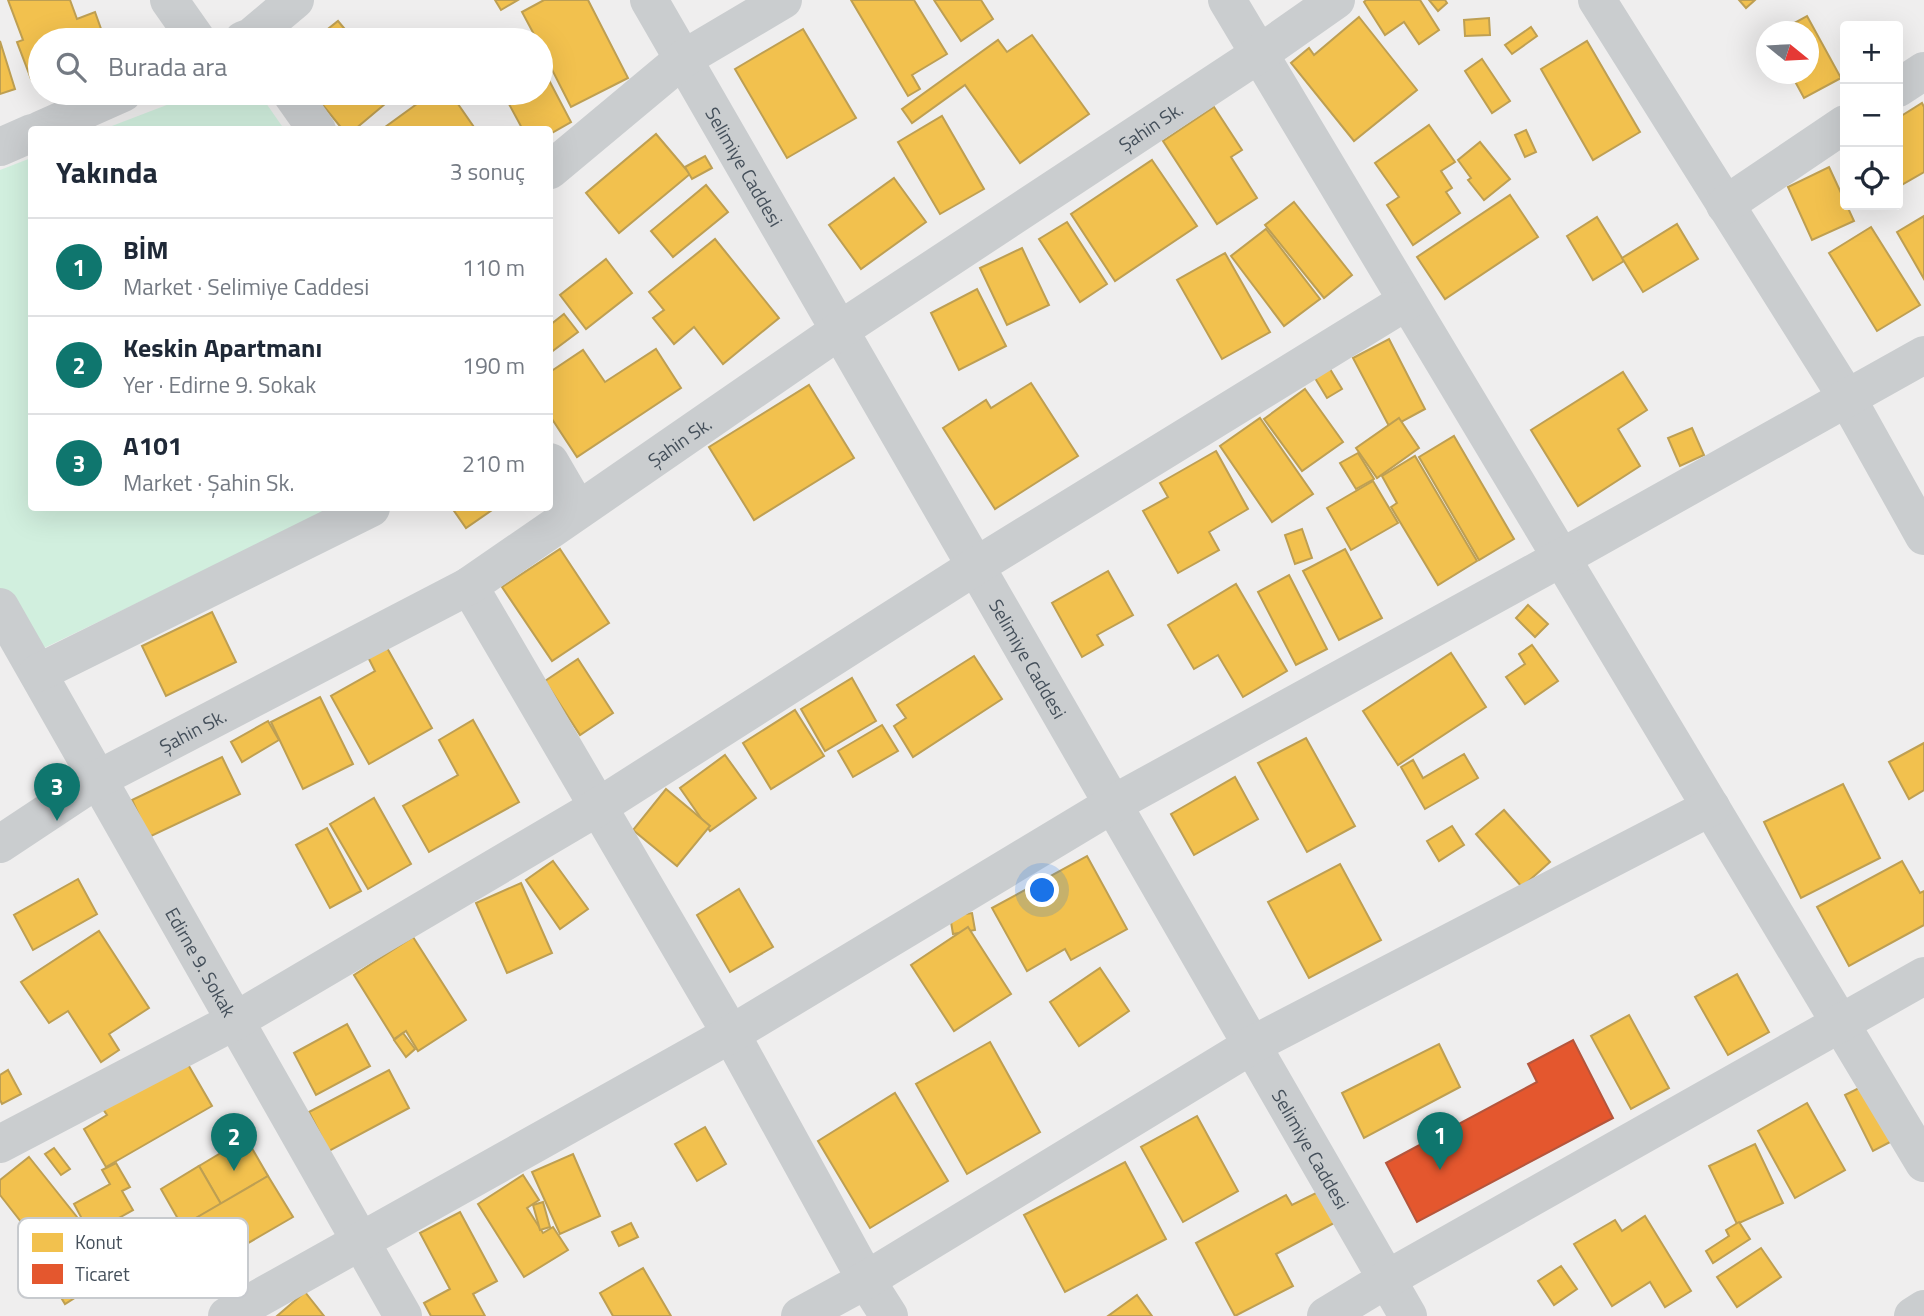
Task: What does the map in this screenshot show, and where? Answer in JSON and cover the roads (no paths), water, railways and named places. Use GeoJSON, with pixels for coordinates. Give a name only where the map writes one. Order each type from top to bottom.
{"type":"FeatureCollection","features":[{"type":"Feature","properties":{"kind":"street"},"geometry":{"type":"LineString","coordinates":[[169,0],[189,28]]}},
{"type":"Feature","properties":{"kind":"street"},"geometry":{"type":"LineString","coordinates":[[262,28],[295,0]]}},
{"type":"Feature","properties":{"kind":"street","name":"Selimiye Caddesi"},"geometry":{"type":"LineString","coordinates":[[649,0],[1408,1316]]}},
{"type":"Feature","properties":{"kind":"street"},"geometry":{"type":"LineString","coordinates":[[553,167],[683,59],[783,0]]}},
{"type":"Feature","properties":{"kind":"street"},"geometry":{"type":"LineString","coordinates":[[1227,0],[1924,1163]]}},
{"type":"Feature","properties":{"kind":"street","name":"Şahin Sk."},"geometry":{"type":"LineString","coordinates":[[0,844],[98,779],[469,586],[840,330],[1259,54],[1336,0]]}},
{"type":"Feature","properties":{"kind":"street"},"geometry":{"type":"LineString","coordinates":[[1597,0],[1847,398],[1924,536]]}},
{"type":"Feature","properties":{"kind":"street"},"geometry":{"type":"LineString","coordinates":[[1903,85],[1924,71]]}},
{"type":"Feature","properties":{"kind":"street"},"geometry":{"type":"LineString","coordinates":[[49,126],[96,105]]}},
{"type":"Feature","properties":{"kind":"street"},"geometry":{"type":"LineString","coordinates":[[299,105],[314,126]]}},
{"type":"Feature","properties":{"kind":"street"},"geometry":{"type":"LineString","coordinates":[[1725,205],[1840,127]]}},
{"type":"Feature","properties":{"kind":"street"},"geometry":{"type":"LineString","coordinates":[[0,147],[28,135]]}},
{"type":"Feature","properties":{"kind":"street"},"geometry":{"type":"LineString","coordinates":[[0,1144],[235,1021],[598,807],[976,566],[1407,301]]}},
{"type":"Feature","properties":{"kind":"street"},"geometry":{"type":"LineString","coordinates":[[228,1316],[731,1034],[1113,804],[1924,355]]}},
{"type":"Feature","properties":{"kind":"street"},"geometry":{"type":"LineString","coordinates":[[553,467],[578,510]]}},
{"type":"Feature","properties":{"kind":"street"},"geometry":{"type":"LineString","coordinates":[[38,673],[365,511]]}},
{"type":"Feature","properties":{"kind":"street"},"geometry":{"type":"LineString","coordinates":[[469,586],[731,1034],[866,1280],[889,1316]]}},
{"type":"Feature","properties":{"kind":"street","name":"Edirne 9. Sokak"},"geometry":{"type":"LineString","coordinates":[[0,607],[403,1316]]}},
{"type":"Feature","properties":{"kind":"street"},"geometry":{"type":"LineString","coordinates":[[800,1316],[866,1280],[1252,1045],[1711,807]]}},
{"type":"Feature","properties":{"kind":"street"},"geometry":{"type":"LineString","coordinates":[[1326,1316],[1924,976]]}},
{"type":"Feature","properties":{"kind":"street"},"geometry":{"type":"LineString","coordinates":[[1913,1316],[1924,1309]]}},
{"type":"Feature","properties":{"kind":"place","name":"A101"},"geometry":{"type":"Point","coordinates":[57,821]}},
{"type":"Feature","properties":{"kind":"place","name":"BİM"},"geometry":{"type":"Point","coordinates":[1440,1170]}},
{"type":"Feature","properties":{"kind":"place","name":"Keskin Apartmanı"},"geometry":{"type":"Point","coordinates":[234,1171]}}]}
